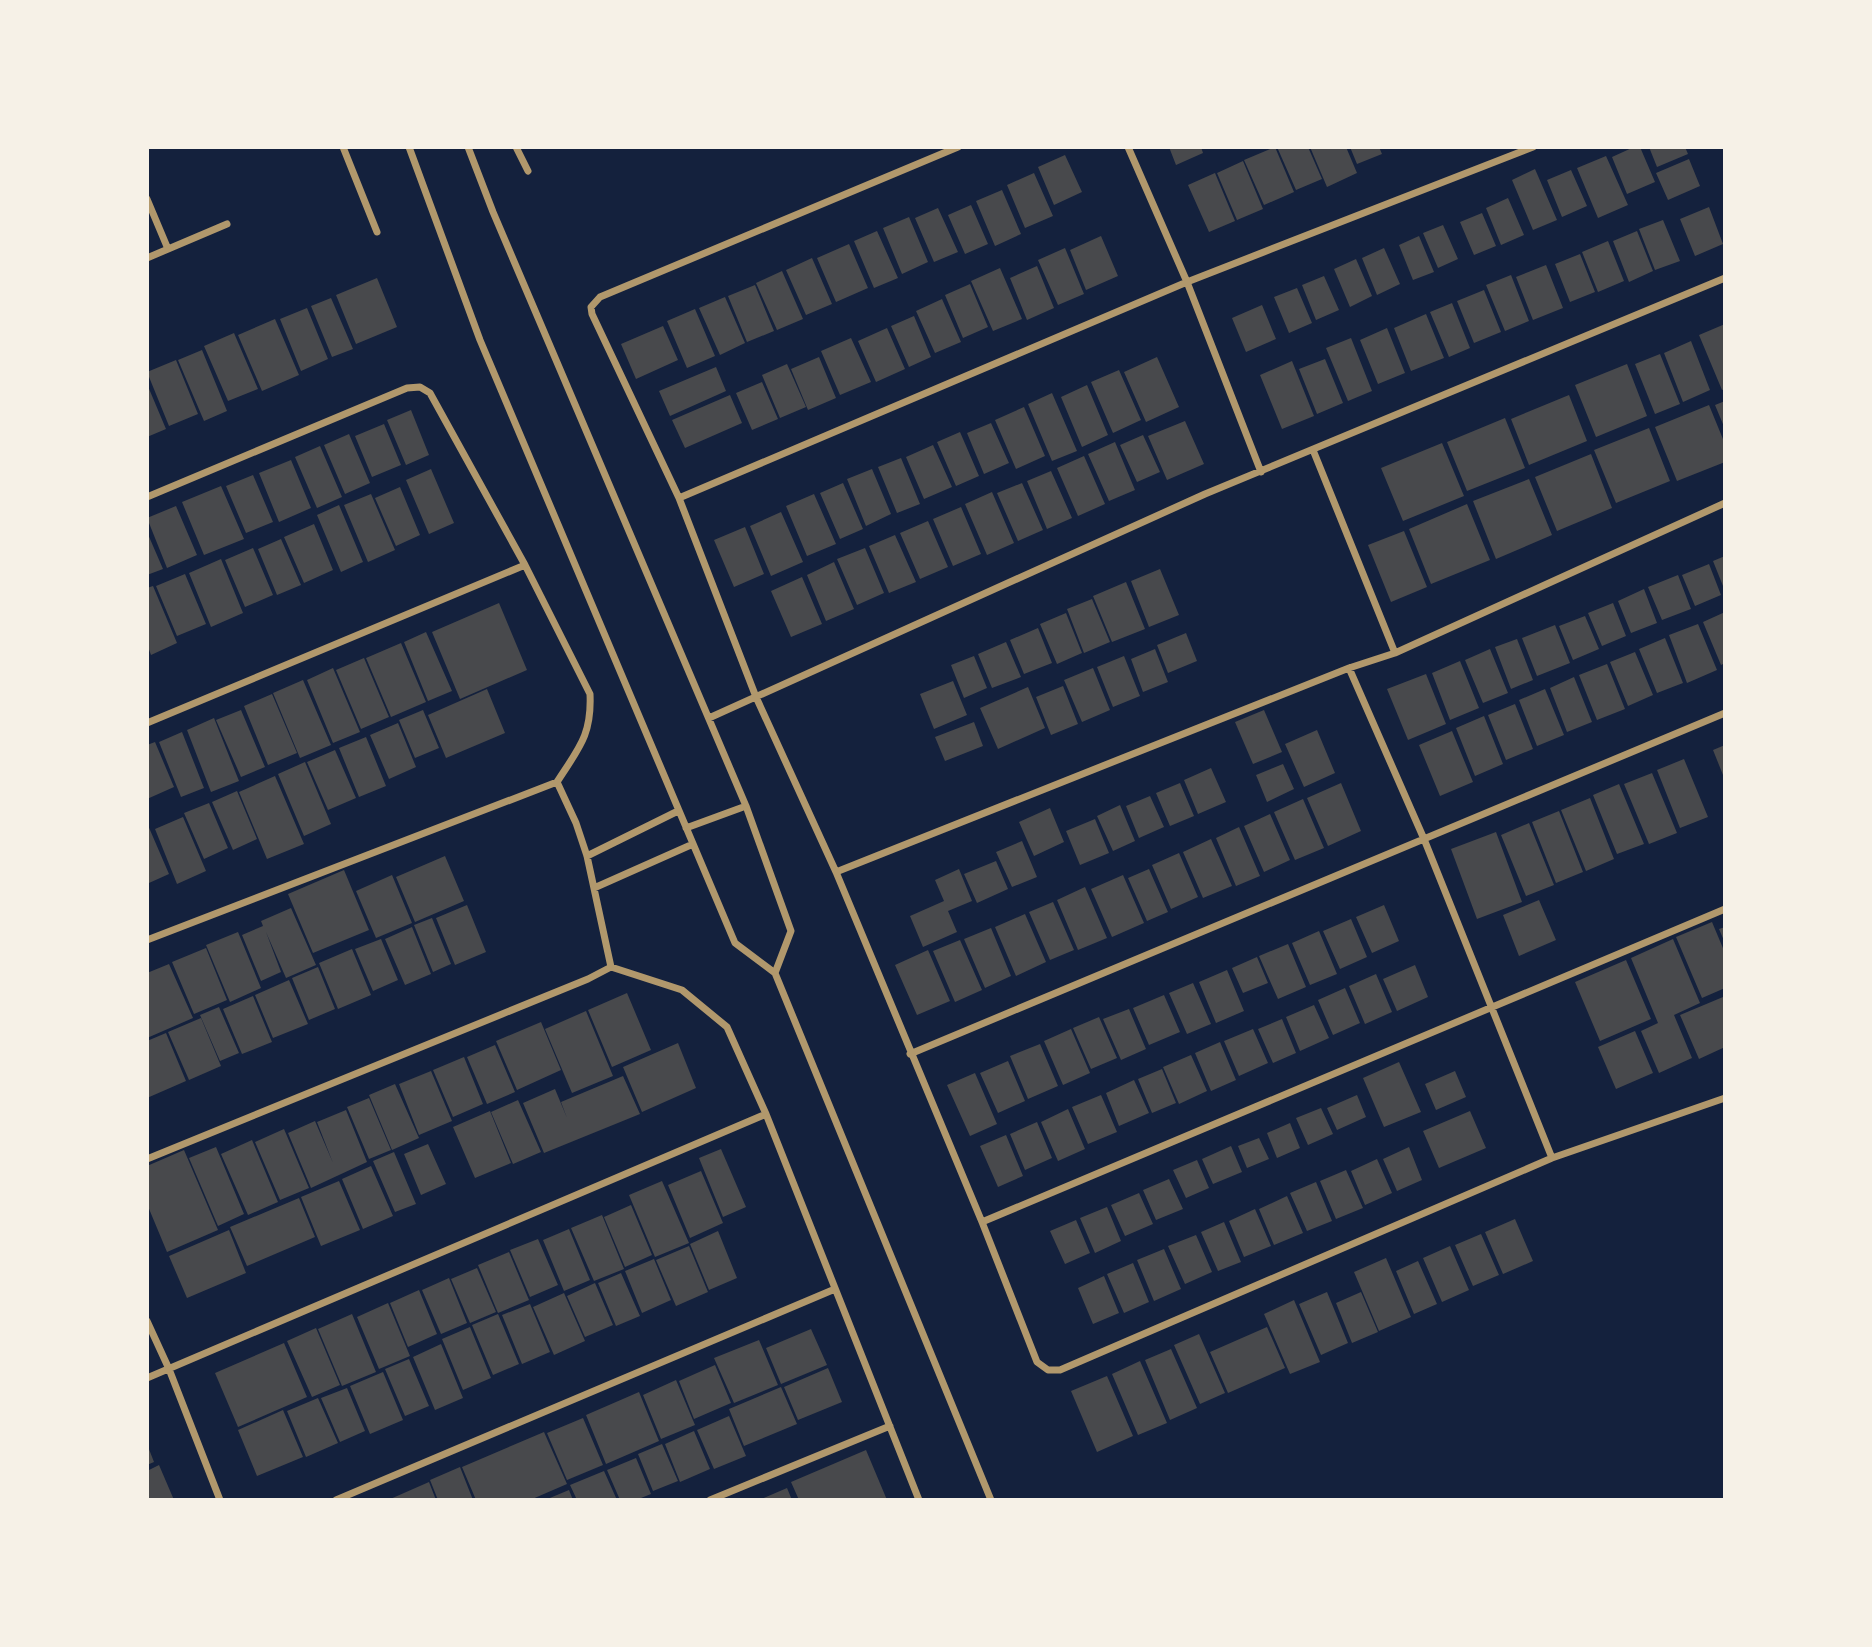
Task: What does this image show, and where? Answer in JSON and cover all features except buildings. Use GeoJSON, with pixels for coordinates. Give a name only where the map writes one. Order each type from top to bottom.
{"type":"FeatureCollection","features":[{"type":"Feature","properties":{"kind":"street"},"geometry":{"type":"LineString","coordinates":[[343,147],[377,232]]}},
{"type":"Feature","properties":{"kind":"street"},"geometry":{"type":"LineString","coordinates":[[409,147],[480,340],[678,811],[735,943],[775,974],[991,1500]]}},
{"type":"Feature","properties":{"kind":"street"},"geometry":{"type":"LineString","coordinates":[[468,147],[493,212],[746,806],[790,931],[775,974]]}},
{"type":"Feature","properties":{"kind":"street"},"geometry":{"type":"LineString","coordinates":[[516,147],[528,171]]}},
{"type":"Feature","properties":{"kind":"street"},"geometry":{"type":"LineString","coordinates":[[958,147],[600,297],[591,306],[594,323],[679,498],[756,697],[836,872],[982,1222],[1037,1362],[1048,1370],[1060,1370],[1552,1158],[1725,1098]]}},
{"type":"Feature","properties":{"kind":"street"},"geometry":{"type":"LineString","coordinates":[[1128,147],[1187,282],[1261,472]]}},
{"type":"Feature","properties":{"kind":"street"},"geometry":{"type":"LineString","coordinates":[[679,498],[1187,282],[1533,147]]}},
{"type":"Feature","properties":{"kind":"street"},"geometry":{"type":"LineString","coordinates":[[147,199],[168,249]]}},
{"type":"Feature","properties":{"kind":"street"},"geometry":{"type":"LineString","coordinates":[[147,258],[227,225]]}},
{"type":"Feature","properties":{"kind":"street"},"geometry":{"type":"LineString","coordinates":[[709,718],[1205,494],[1725,278]]}},
{"type":"Feature","properties":{"kind":"street"},"geometry":{"type":"LineString","coordinates":[[147,497],[407,388],[420,387],[430,393],[525,565],[590,694],[587,734],[557,782],[147,940]]}},
{"type":"Feature","properties":{"kind":"street"},"geometry":{"type":"LineString","coordinates":[[1313,450],[1395,653]]}},
{"type":"Feature","properties":{"kind":"street"},"geometry":{"type":"LineString","coordinates":[[836,872],[1349,668],[1395,653],[1725,503]]}},
{"type":"Feature","properties":{"kind":"street"},"geometry":{"type":"LineString","coordinates":[[147,723],[525,565]]}},
{"type":"Feature","properties":{"kind":"street"},"geometry":{"type":"LineString","coordinates":[[1349,668],[1424,839],[1552,1158]]}},
{"type":"Feature","properties":{"kind":"street"},"geometry":{"type":"LineString","coordinates":[[910,1054],[1725,712]]}},
{"type":"Feature","properties":{"kind":"street"},"geometry":{"type":"LineString","coordinates":[[557,782],[576,823],[587,856],[611,967]]}},
{"type":"Feature","properties":{"kind":"street"},"geometry":{"type":"LineString","coordinates":[[687,828],[746,806]]}},
{"type":"Feature","properties":{"kind":"street"},"geometry":{"type":"LineString","coordinates":[[587,856],[678,811]]}},
{"type":"Feature","properties":{"kind":"street"},"geometry":{"type":"LineString","coordinates":[[594,888],[693,844]]}},
{"type":"Feature","properties":{"kind":"street"},"geometry":{"type":"LineString","coordinates":[[982,1222],[1725,909]]}},
{"type":"Feature","properties":{"kind":"street"},"geometry":{"type":"LineString","coordinates":[[147,1159],[576,984],[611,967],[682,990],[727,1027],[766,1114],[919,1500]]}},
{"type":"Feature","properties":{"kind":"street"},"geometry":{"type":"LineString","coordinates":[[147,1378],[766,1114]]}},
{"type":"Feature","properties":{"kind":"street"},"geometry":{"type":"LineString","coordinates":[[336,1500],[835,1289]]}},
{"type":"Feature","properties":{"kind":"street"},"geometry":{"type":"LineString","coordinates":[[147,1321],[169,1369],[219,1500]]}},
{"type":"Feature","properties":{"kind":"street"},"geometry":{"type":"LineString","coordinates":[[710,1500],[890,1426]]}}]}
